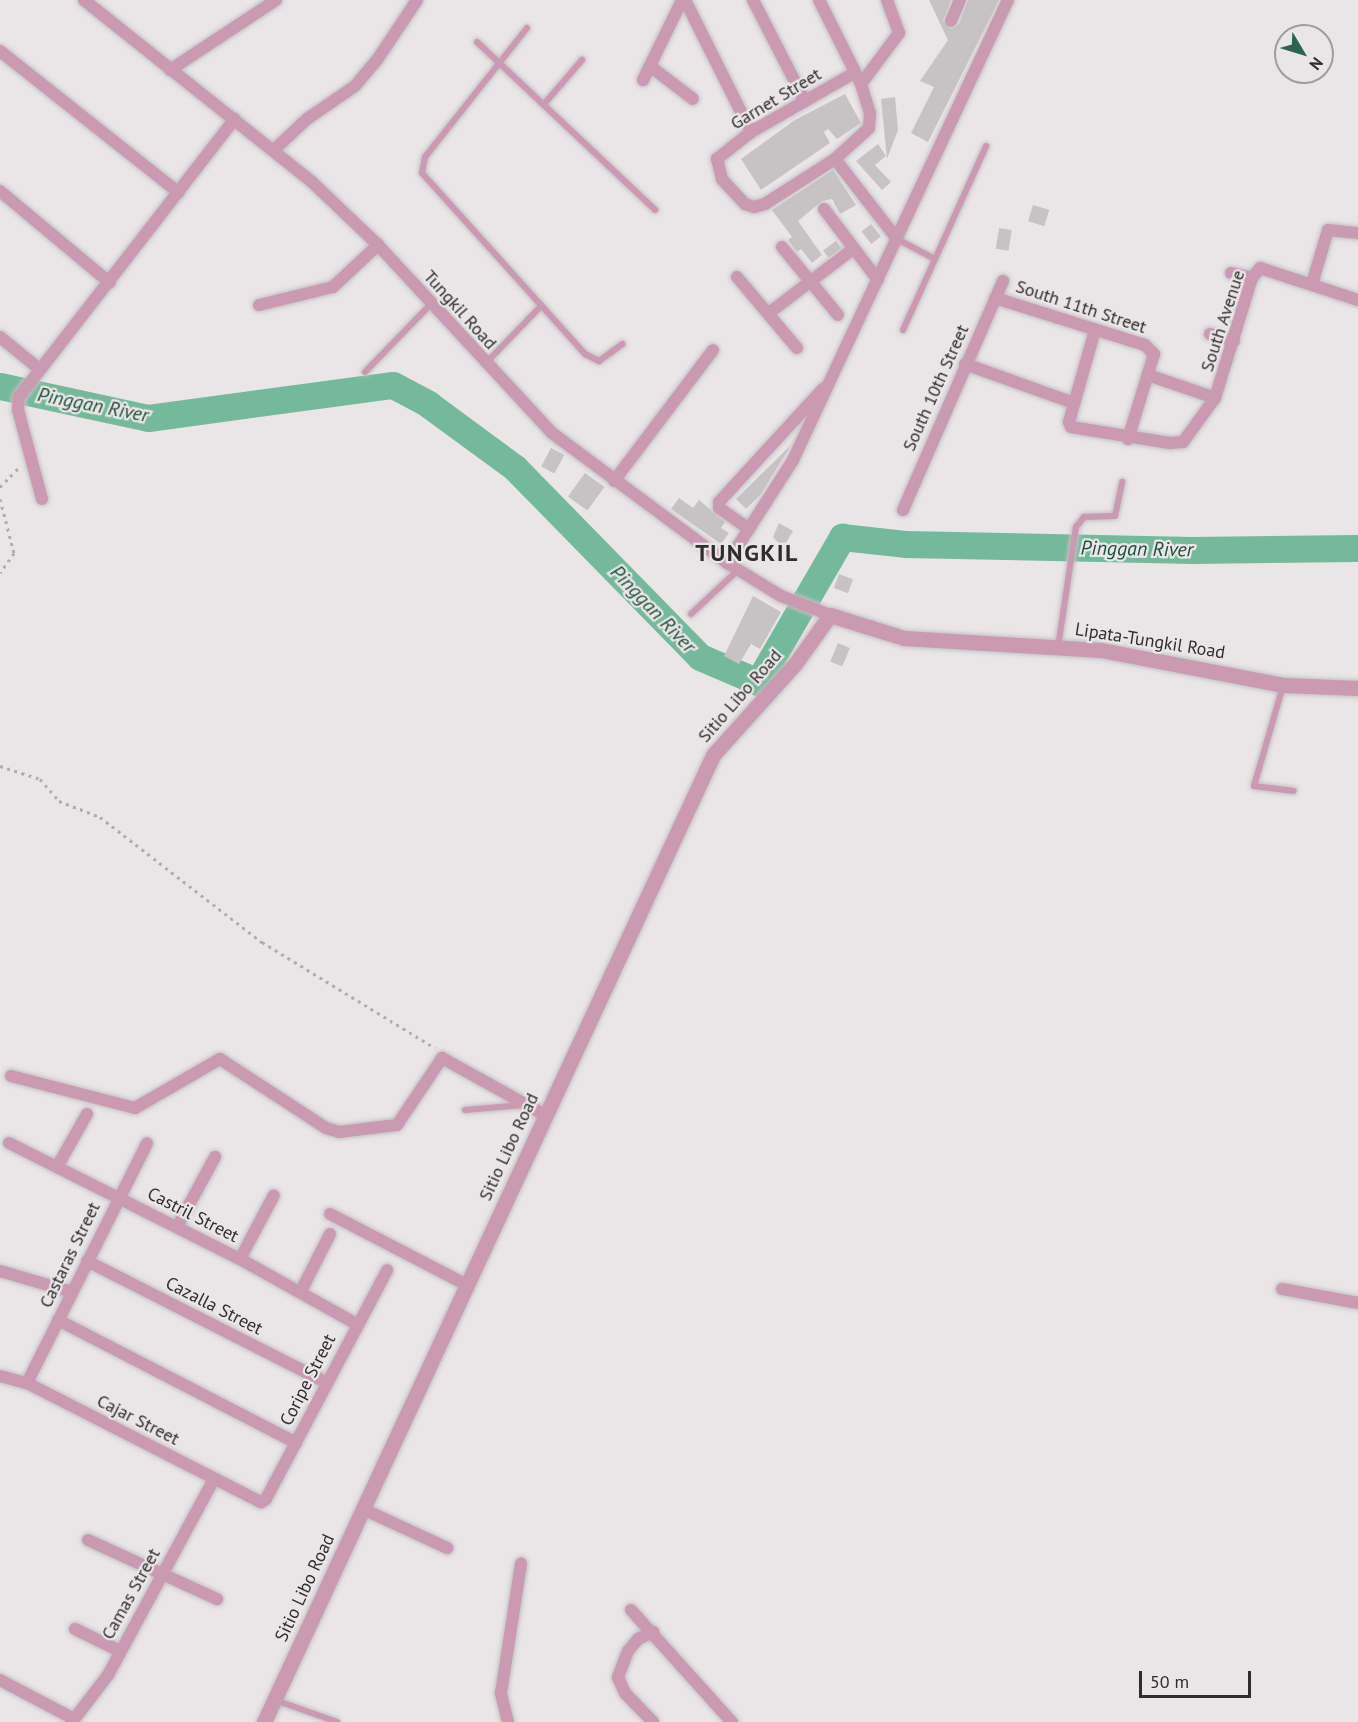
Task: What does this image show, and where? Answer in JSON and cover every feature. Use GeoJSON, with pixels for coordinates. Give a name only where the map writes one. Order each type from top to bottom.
{"type":"FeatureCollection","features":[{"type":"Feature","properties":{"kind":"street","name":"Tungkil Road"},"geometry":{"type":"LineString","coordinates":[[84,0],[170,70],[275,149],[378,245],[484,364],[552,433],[728,563],[781,596],[825,613]]}},
{"type":"Feature","properties":{"kind":"street"},"geometry":{"type":"LineString","coordinates":[[170,70],[276,0]]}},
{"type":"Feature","properties":{"kind":"street"},"geometry":{"type":"LineString","coordinates":[[275,149],[307,119],[355,86],[377,60],[417,0]]}},
{"type":"Feature","properties":{"kind":"street"},"geometry":{"type":"LineString","coordinates":[[643,80],[684,0]]}},
{"type":"Feature","properties":{"kind":"street"},"geometry":{"type":"LineString","coordinates":[[684,0],[751,132]]}},
{"type":"Feature","properties":{"kind":"street"},"geometry":{"type":"LineString","coordinates":[[753,0],[805,101]]}},
{"type":"Feature","properties":{"kind":"street"},"geometry":{"type":"LineString","coordinates":[[819,0],[858,79],[870,113],[869,128],[835,159],[897,239]]}},
{"type":"Feature","properties":{"kind":"street"},"geometry":{"type":"LineString","coordinates":[[858,79],[899,33],[887,0]]}},
{"type":"Feature","properties":{"kind":"street"},"geometry":{"type":"LineString","coordinates":[[951,21],[960,0]]}},
{"type":"Feature","properties":{"kind":"street"},"geometry":{"type":"LineString","coordinates":[[728,563],[793,460],[1008,0]]}},
{"type":"Feature","properties":{"kind":"street"},"geometry":{"type":"LineString","coordinates":[[0,51],[178,193]]}},
{"type":"Feature","properties":{"kind":"street"},"geometry":{"type":"LineString","coordinates":[[650,66],[693,99]]}},
{"type":"Feature","properties":{"kind":"street","name":"Garnet Street"},"geometry":{"type":"LineString","coordinates":[[835,159],[754,207],[745,204],[722,179],[717,159],[751,132],[805,101],[858,79]]}},
{"type":"Feature","properties":{"kind":"street"},"geometry":{"type":"LineString","coordinates":[[42,499],[30,456],[19,397],[30,378],[110,283],[235,119]]}},
{"type":"Feature","properties":{"kind":"street"},"geometry":{"type":"LineString","coordinates":[[0,190],[110,283]]}},
{"type":"Feature","properties":{"kind":"street"},"geometry":{"type":"LineString","coordinates":[[824,208],[878,280]]}},
{"type":"Feature","properties":{"kind":"street"},"geometry":{"type":"LineString","coordinates":[[1312,284],[1329,230],[1358,233]]}},
{"type":"Feature","properties":{"kind":"street"},"geometry":{"type":"LineString","coordinates":[[259,305],[333,287],[378,245]]}},
{"type":"Feature","properties":{"kind":"street"},"geometry":{"type":"LineString","coordinates":[[782,247],[838,315]]}},
{"type":"Feature","properties":{"kind":"street"},"geometry":{"type":"LineString","coordinates":[[769,313],[810,279],[853,249]]}},
{"type":"Feature","properties":{"kind":"street","name":"South Avenue"},"geometry":{"type":"LineString","coordinates":[[1128,439],[1183,442],[1215,398],[1252,278],[1260,268],[1266,268],[1358,300]]}},
{"type":"Feature","properties":{"kind":"street"},"geometry":{"type":"LineString","coordinates":[[1231,273],[1252,278]]}},
{"type":"Feature","properties":{"kind":"street"},"geometry":{"type":"LineString","coordinates":[[737,277],[797,348]]}},
{"type":"Feature","properties":{"kind":"street","name":"South 10th Street"},"geometry":{"type":"LineString","coordinates":[[903,510],[1003,281]]}},
{"type":"Feature","properties":{"kind":"street","name":"South 11th Street"},"geometry":{"type":"LineString","coordinates":[[995,298],[1145,345],[1154,354],[1148,375]]}},
{"type":"Feature","properties":{"kind":"street"},"geometry":{"type":"LineString","coordinates":[[1095,330],[1074,403],[1071,428],[1128,439],[1148,375],[1215,398]]}},
{"type":"Feature","properties":{"kind":"street"},"geometry":{"type":"LineString","coordinates":[[1210,334],[1234,341]]}},
{"type":"Feature","properties":{"kind":"street"},"geometry":{"type":"LineString","coordinates":[[0,337],[38,368]]}},
{"type":"Feature","properties":{"kind":"street"},"geometry":{"type":"LineString","coordinates":[[614,481],[713,350]]}},
{"type":"Feature","properties":{"kind":"street"},"geometry":{"type":"LineString","coordinates":[[965,364],[1074,403]]}},
{"type":"Feature","properties":{"kind":"street"},"geometry":{"type":"LineString","coordinates":[[749,529],[719,508],[721,499],[832,379]]}},
{"type":"Feature","properties":{"kind":"street","name":"Lipata-Tungkil Road"},"geometry":{"type":"LineString","coordinates":[[825,613],[904,638],[1101,650],[1283,685],[1358,688]]}},
{"type":"Feature","properties":{"kind":"street","name":"Sitio Libo Road"},"geometry":{"type":"LineString","coordinates":[[267,1721],[713,755],[795,664],[825,613]]}},
{"type":"Feature","properties":{"kind":"street"},"geometry":{"type":"LineString","coordinates":[[11,1076],[135,1108],[220,1059],[321,1125],[339,1132],[397,1125],[436,1061],[446,1059],[545,1115]]}},
{"type":"Feature","properties":{"kind":"street"},"geometry":{"type":"LineString","coordinates":[[57,1167],[87,1114]]}},
{"type":"Feature","properties":{"kind":"street","name":"Castril Street"},"geometry":{"type":"LineString","coordinates":[[9,1143],[240,1259],[301,1291],[358,1325]]}},
{"type":"Feature","properties":{"kind":"street","name":"Castaras Street"},"geometry":{"type":"LineString","coordinates":[[27,1383],[147,1143]]}},
{"type":"Feature","properties":{"kind":"street"},"geometry":{"type":"LineString","coordinates":[[177,1227],[215,1157]]}},
{"type":"Feature","properties":{"kind":"street"},"geometry":{"type":"LineString","coordinates":[[240,1259],[274,1195]]}},
{"type":"Feature","properties":{"kind":"street"},"geometry":{"type":"LineString","coordinates":[[330,1214],[467,1285]]}},
{"type":"Feature","properties":{"kind":"street"},"geometry":{"type":"LineString","coordinates":[[301,1291],[330,1234]]}},
{"type":"Feature","properties":{"kind":"street","name":"Cazalla Street"},"geometry":{"type":"LineString","coordinates":[[87,1261],[325,1382]]}},
{"type":"Feature","properties":{"kind":"street","name":"Coripe Street"},"geometry":{"type":"LineString","coordinates":[[258,1502],[266,1500],[325,1382],[387,1270]]}},
{"type":"Feature","properties":{"kind":"street"},"geometry":{"type":"LineString","coordinates":[[0,1271],[72,1292]]}},
{"type":"Feature","properties":{"kind":"street"},"geometry":{"type":"LineString","coordinates":[[1282,1289],[1358,1303]]}},
{"type":"Feature","properties":{"kind":"street"},"geometry":{"type":"LineString","coordinates":[[58,1320],[296,1443]]}},
{"type":"Feature","properties":{"kind":"street","name":"Cajar Street"},"geometry":{"type":"LineString","coordinates":[[0,1376],[27,1383],[258,1502]]}},
{"type":"Feature","properties":{"kind":"street","name":"Camas Street"},"geometry":{"type":"LineString","coordinates":[[73,1721],[108,1675],[214,1479]]}},
{"type":"Feature","properties":{"kind":"street"},"geometry":{"type":"LineString","coordinates":[[363,1509],[447,1548]]}},
{"type":"Feature","properties":{"kind":"street"},"geometry":{"type":"LineString","coordinates":[[88,1540],[217,1599]]}},
{"type":"Feature","properties":{"kind":"street"},"geometry":{"type":"LineString","coordinates":[[508,1722],[501,1693],[520,1564]]}},
{"type":"Feature","properties":{"kind":"street"},"geometry":{"type":"LineString","coordinates":[[631,1610],[732,1722]]}},
{"type":"Feature","properties":{"kind":"street"},"geometry":{"type":"LineString","coordinates":[[75,1629],[120,1651]]}},
{"type":"Feature","properties":{"kind":"street"},"geometry":{"type":"LineString","coordinates":[[653,1632],[638,1639],[627,1651],[618,1677],[625,1693],[653,1722]]}},
{"type":"Feature","properties":{"kind":"street"},"geometry":{"type":"LineString","coordinates":[[0,1680],[73,1721]]}},
{"type":"Feature","properties":{"kind":"lane"},"geometry":{"type":"LineString","coordinates":[[527,28],[425,157],[422,173],[541,306],[593,359],[599,361],[622,344]]}},
{"type":"Feature","properties":{"kind":"lane"},"geometry":{"type":"LineString","coordinates":[[477,42],[545,103],[655,210]]}},
{"type":"Feature","properties":{"kind":"lane"},"geometry":{"type":"LineString","coordinates":[[545,103],[582,60]]}},
{"type":"Feature","properties":{"kind":"lane"},"geometry":{"type":"LineString","coordinates":[[903,330],[986,146]]}},
{"type":"Feature","properties":{"kind":"lane"},"geometry":{"type":"LineString","coordinates":[[897,239],[935,259]]}},
{"type":"Feature","properties":{"kind":"lane"},"geometry":{"type":"LineString","coordinates":[[365,372],[430,304]]}},
{"type":"Feature","properties":{"kind":"lane"},"geometry":{"type":"LineString","coordinates":[[484,364],[541,306]]}},
{"type":"Feature","properties":{"kind":"lane"},"geometry":{"type":"LineString","coordinates":[[1058,646],[1074,535],[1084,518],[1115,516],[1122,482]]}},
{"type":"Feature","properties":{"kind":"lane"},"geometry":{"type":"LineString","coordinates":[[691,614],[739,570]]}},
{"type":"Feature","properties":{"kind":"lane"},"geometry":{"type":"LineString","coordinates":[[1283,685],[1254,786],[1294,791]]}},
{"type":"Feature","properties":{"kind":"lane"},"geometry":{"type":"LineString","coordinates":[[465,1110],[526,1104]]}},
{"type":"Feature","properties":{"kind":"lane"},"geometry":{"type":"LineString","coordinates":[[275,1700],[337,1722]]}},
{"type":"Feature","properties":{"kind":"path"},"geometry":{"type":"LineString","coordinates":[[0,487],[30,456]]}},
{"type":"Feature","properties":{"kind":"path"},"geometry":{"type":"LineString","coordinates":[[0,499],[14,553],[0,573]]}},
{"type":"Feature","properties":{"kind":"path"},"geometry":{"type":"LineString","coordinates":[[0,766],[40,779],[59,801],[100,817],[262,942],[438,1050],[446,1059]]}},
{"type":"Feature","properties":{"kind":"building"},"geometry":{"type":"Polygon","coordinates":[[[929,0],[951,0],[943,21],[951,29],[959,24],[968,0],[999,0],[928,142],[911,133],[934,87],[920,81],[948,40],[929,0]]]}},
{"type":"Feature","properties":{"kind":"building"},"geometry":{"type":"Polygon","coordinates":[[[845,94],[861,123],[837,139],[828,129],[824,132],[830,143],[761,190],[741,159],[795,120],[845,94]]]}},
{"type":"Feature","properties":{"kind":"building"},"geometry":{"type":"Polygon","coordinates":[[[895,97],[898,130],[887,159],[881,99],[895,97]]]}},
{"type":"Feature","properties":{"kind":"building"},"geometry":{"type":"Polygon","coordinates":[[[878,144],[886,156],[875,165],[891,182],[882,190],[856,161],[878,144]]]}},
{"type":"Feature","properties":{"kind":"building"},"geometry":{"type":"Polygon","coordinates":[[[833,170],[856,205],[840,214],[832,199],[822,201],[798,221],[822,255],[812,263],[801,249],[797,252],[788,240],[792,237],[772,210],[833,170]]]}},
{"type":"Feature","properties":{"kind":"building"},"geometry":{"type":"Polygon","coordinates":[[[1033,205],[1049,210],[1044,226],[1028,221],[1033,205]]]}},
{"type":"Feature","properties":{"kind":"building"},"geometry":{"type":"Polygon","coordinates":[[[871,224],[881,237],[871,244],[862,231],[871,224]]]}},
{"type":"Feature","properties":{"kind":"building"},"geometry":{"type":"Polygon","coordinates":[[[999,228],[1012,230],[1009,251],[996,249],[999,228]]]}},
{"type":"Feature","properties":{"kind":"building"},"geometry":{"type":"Polygon","coordinates":[[[836,241],[841,248],[828,258],[823,250],[836,241]]]}},
{"type":"Feature","properties":{"kind":"building"},"geometry":{"type":"Polygon","coordinates":[[[791,445],[761,494],[746,509],[736,499],[791,445]]]}},
{"type":"Feature","properties":{"kind":"building"},"geometry":{"type":"Polygon","coordinates":[[[551,448],[564,455],[554,474],[541,467],[551,448]]]}},
{"type":"Feature","properties":{"kind":"building"},"geometry":{"type":"Polygon","coordinates":[[[585,473],[604,487],[587,511],[568,496],[585,473]]]}},
{"type":"Feature","properties":{"kind":"building"},"geometry":{"type":"Polygon","coordinates":[[[679,498],[693,508],[699,500],[725,522],[721,528],[729,533],[721,544],[671,509],[679,498]]]}},
{"type":"Feature","properties":{"kind":"building"},"geometry":{"type":"Polygon","coordinates":[[[779,523],[793,531],[783,548],[773,537],[779,523]]]}},
{"type":"Feature","properties":{"kind":"building"},"geometry":{"type":"Polygon","coordinates":[[[839,574],[853,579],[848,593],[834,588],[839,574]]]}},
{"type":"Feature","properties":{"kind":"building"},"geometry":{"type":"Polygon","coordinates":[[[753,596],[781,612],[760,649],[751,644],[739,664],[724,656],[753,596]]]}},
{"type":"Feature","properties":{"kind":"building"},"geometry":{"type":"Polygon","coordinates":[[[838,643],[850,648],[842,666],[830,661],[838,643]]]}},
{"type":"Feature","properties":{"kind":"waterway","name":"Pinggan River"},"geometry":{"type":"LineString","coordinates":[[0,386],[148,418],[393,385],[428,404],[515,468],[700,657],[758,682],[842,537],[905,544],[1192,550],[1358,548]]}},
{"type":"Feature","properties":{"kind":"district","name":"TUNGKIL"},"geometry":{"type":"Point","coordinates":[747,553]}}]}
